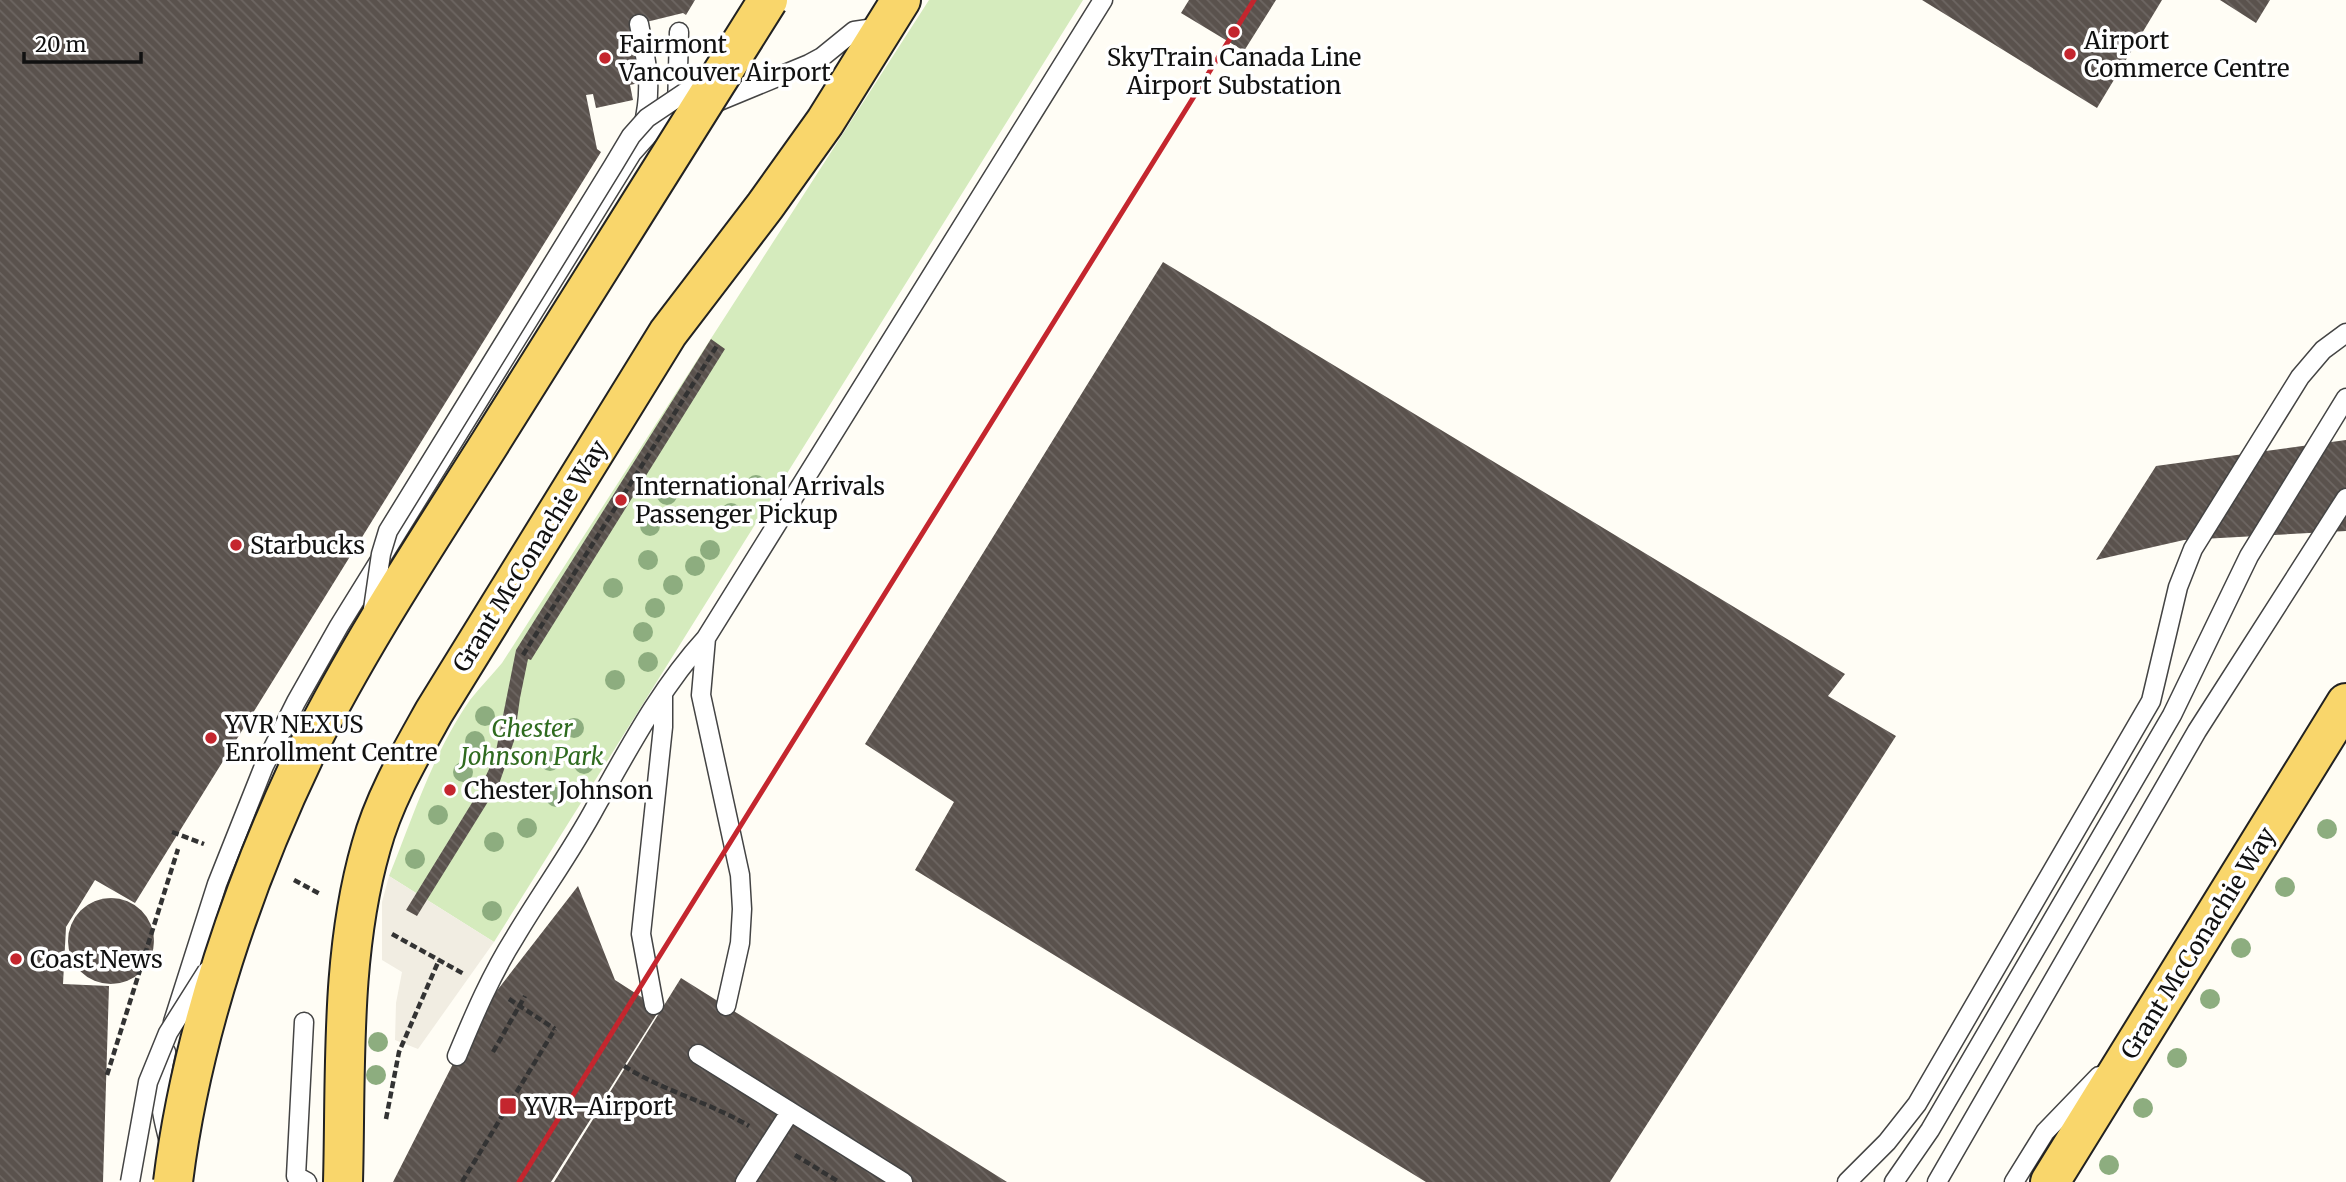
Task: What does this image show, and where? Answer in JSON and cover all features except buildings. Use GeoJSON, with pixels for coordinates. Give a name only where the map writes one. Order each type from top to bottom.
{"type":"FeatureCollection","features":[{"type":"Feature","properties":{"kind":"main road"},"geometry":{"type":"LineString","coordinates":[[173,1182],[179,1136],[201,1045],[266,880],[308,748],[361,651],[764,3]]}},
{"type":"Feature","properties":{"kind":"main road","name":"Grant McConachie Way"},"geometry":{"type":"LineString","coordinates":[[343,1182],[352,937],[372,844],[406,762],[448,688],[668,333],[825,122],[892,13]]}},
{"type":"Feature","properties":{"kind":"main road","name":"Grant McConachie Way"},"geometry":{"type":"LineString","coordinates":[[2050,1182],[2346,703]]}},
{"type":"Feature","properties":{"kind":"lane"},"geometry":{"type":"LineString","coordinates":[[457,1056],[482,996],[513,939],[596,807],[612,775],[683,664],[706,638],[1103,0]]}},
{"type":"Feature","properties":{"kind":"lane"},"geometry":{"type":"LineString","coordinates":[[189,1182],[169,1143],[159,1107],[161,1073],[175,1013],[217,884],[264,766],[296,702],[340,626],[632,153],[649,134],[671,121],[809,64],[854,31],[892,13]]}},
{"type":"Feature","properties":{"kind":"lane"},"geometry":{"type":"LineString","coordinates":[[632,153],[649,104],[650,76],[639,24]]}},
{"type":"Feature","properties":{"kind":"lane"},"geometry":{"type":"LineString","coordinates":[[676,145],[679,32]]}},
{"type":"Feature","properties":{"kind":"lane"},"geometry":{"type":"LineString","coordinates":[[361,651],[370,625],[381,554],[388,531],[605,177],[631,136],[647,118],[732,58]]}},
{"type":"Feature","properties":{"kind":"lane"},"geometry":{"type":"LineString","coordinates":[[1847,1182],[1887,1142],[1917,1104],[2151,701],[2179,587],[2193,550],[2300,377],[2323,350],[2346,332]]}},
{"type":"Feature","properties":{"kind":"lane"},"geometry":{"type":"LineString","coordinates":[[1894,1182],[1930,1130],[2172,715],[2249,556],[2346,398]]}},
{"type":"Feature","properties":{"kind":"lane"},"geometry":{"type":"LineString","coordinates":[[1937,1182],[2197,731],[2346,498]]}},
{"type":"Feature","properties":{"kind":"lane"},"geometry":{"type":"LineString","coordinates":[[706,638],[701,695],[740,875],[742,909],[740,943],[726,1006]]}},
{"type":"Feature","properties":{"kind":"lane"},"geometry":{"type":"LineString","coordinates":[[654,1005],[641,934],[663,727],[663,694]]}},
{"type":"Feature","properties":{"kind":"lane"},"geometry":{"type":"LineString","coordinates":[[130,1182],[148,1082],[159,1053],[182,1009],[266,880]]}},
{"type":"Feature","properties":{"kind":"lane"},"geometry":{"type":"LineString","coordinates":[[304,1021],[296,1176],[307,1182]]}},
{"type":"Feature","properties":{"kind":"lane"},"geometry":{"type":"LineString","coordinates":[[2014,1182],[2045,1132],[2147,1027]]}},
{"type":"Feature","properties":{"kind":"lane"},"geometry":{"type":"LineString","coordinates":[[698,1054],[903,1182]]}},
{"type":"Feature","properties":{"kind":"lane"},"geometry":{"type":"LineString","coordinates":[[745,1182],[790,1112]]}},
{"type":"Feature","properties":{"kind":"path"},"geometry":{"type":"LineString","coordinates":[[523,655],[718,344]]}},
{"type":"Feature","properties":{"kind":"path"},"geometry":{"type":"LineString","coordinates":[[107,1075],[178,849]]}},
{"type":"Feature","properties":{"kind":"path"},"geometry":{"type":"LineString","coordinates":[[266,880],[323,895]]}},
{"type":"Feature","properties":{"kind":"path"},"geometry":{"type":"LineString","coordinates":[[389,932],[469,977]]}},
{"type":"Feature","properties":{"kind":"path"},"geometry":{"type":"LineString","coordinates":[[384,1131],[399,1052],[439,960]]}},
{"type":"Feature","properties":{"kind":"path"},"geometry":{"type":"LineString","coordinates":[[462,1182],[555,1029],[509,999]]}},
{"type":"Feature","properties":{"kind":"path"},"geometry":{"type":"LineString","coordinates":[[624,1066],[638,1075],[727,1113],[839,1182]]}},
{"type":"Feature","properties":{"kind":"green space","name":"Chester Johnson Park"},"geometry":{"type":"Polygon","coordinates":[[[929,0],[1083,0],[494,942],[389,876],[434,763],[457,720],[470,700],[502,663],[929,0]]]}},
{"type":"Feature","properties":{"kind":"shaded area"},"geometry":{"type":"Polygon","coordinates":[[[389,876],[494,942],[418,1049],[395,1040],[396,1003],[402,972],[382,960],[382,902],[389,876]]]}},
{"type":"Feature","properties":{"kind":"railway"},"geometry":{"type":"LineString","coordinates":[[519,1182],[1254,0]]}},
{"type":"Feature","properties":{"kind":"place","name":"SkyTrain Canada Line Airport Substation"},"geometry":{"type":"Point","coordinates":[1234,32]}},
{"type":"Feature","properties":{"kind":"place","name":"Airport Commerce Centre"},"geometry":{"type":"Point","coordinates":[2070,54]}},
{"type":"Feature","properties":{"kind":"place","name":"Fairmont Vancouver Airport"},"geometry":{"type":"Point","coordinates":[605,58]}},
{"type":"Feature","properties":{"kind":"place","name":"International Arrivals Passenger Pickup"},"geometry":{"type":"Point","coordinates":[621,500]}},
{"type":"Feature","properties":{"kind":"place","name":"Starbucks"},"geometry":{"type":"Point","coordinates":[236,545]}},
{"type":"Feature","properties":{"kind":"place","name":"YVR NEXUS Enrollment Centre"},"geometry":{"type":"Point","coordinates":[211,738]}},
{"type":"Feature","properties":{"kind":"place","name":"Chester Johnson"},"geometry":{"type":"Point","coordinates":[450,790]}},
{"type":"Feature","properties":{"kind":"place","name":"Coast News"},"geometry":{"type":"Point","coordinates":[16,959]}},
{"type":"Feature","properties":{"kind":"place","name":"YVR–Airport"},"geometry":{"type":"Point","coordinates":[508,1106]}}]}
